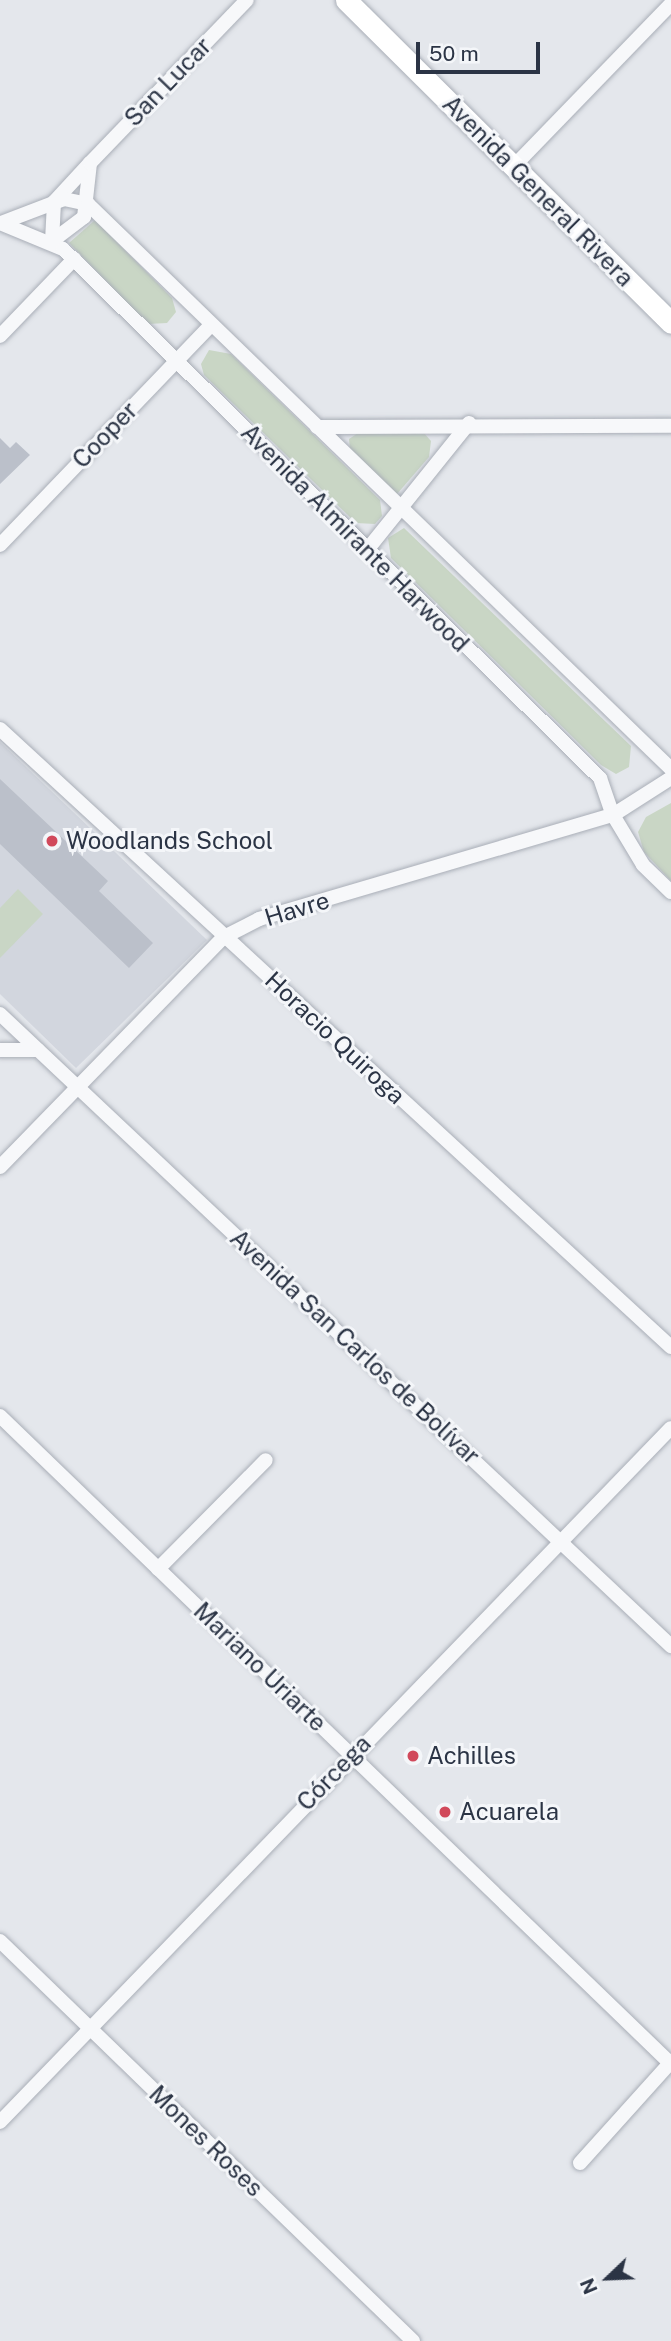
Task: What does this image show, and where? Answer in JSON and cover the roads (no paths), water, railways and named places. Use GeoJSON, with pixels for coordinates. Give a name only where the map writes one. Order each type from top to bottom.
{"type":"FeatureCollection","features":[{"type":"Feature","properties":{"kind":"main road","name":"Avenida General Rivera"},"geometry":{"type":"LineString","coordinates":[[346,0],[671,323]]}},
{"type":"Feature","properties":{"kind":"street","name":"San Lucar"},"geometry":{"type":"LineString","coordinates":[[54,202],[247,0]]}},
{"type":"Feature","properties":{"kind":"street"},"geometry":{"type":"LineString","coordinates":[[513,167],[671,4]]}},
{"type":"Feature","properties":{"kind":"street"},"geometry":{"type":"LineString","coordinates":[[52,241],[77,226],[89,204],[90,163]]}},
{"type":"Feature","properties":{"kind":"street"},"geometry":{"type":"LineString","coordinates":[[52,241],[54,202]]}},
{"type":"Feature","properties":{"kind":"street","name":"Avenida Almirante Harwood"},"geometry":{"type":"LineString","coordinates":[[0,223],[54,202],[89,204],[402,512],[671,769]]}},
{"type":"Feature","properties":{"kind":"street","name":"Avenida Almirante Harwood"},"geometry":{"type":"LineString","coordinates":[[0,223],[52,241],[74,259],[600,778],[613,815],[643,865],[671,892]]}},
{"type":"Feature","properties":{"kind":"street"},"geometry":{"type":"LineString","coordinates":[[0,336],[74,259]]}},
{"type":"Feature","properties":{"kind":"street","name":"Cooper"},"geometry":{"type":"LineString","coordinates":[[0,545],[211,325]]}},
{"type":"Feature","properties":{"kind":"street"},"geometry":{"type":"LineString","coordinates":[[367,550],[402,512],[407,497],[469,423]]}},
{"type":"Feature","properties":{"kind":"street"},"geometry":{"type":"LineString","coordinates":[[317,427],[469,423],[671,426]]}},
{"type":"Feature","properties":{"kind":"street","name":"Horacio Quiroga"},"geometry":{"type":"LineString","coordinates":[[0,729],[671,1347]]}},
{"type":"Feature","properties":{"kind":"street","name":"Havre"},"geometry":{"type":"LineString","coordinates":[[0,1167],[224,937],[259,919],[613,815],[671,778]]}},
{"type":"Feature","properties":{"kind":"street","name":"Avenida San Carlos de Bolívar"},"geometry":{"type":"LineString","coordinates":[[0,1014],[671,1646]]}},
{"type":"Feature","properties":{"kind":"street"},"geometry":{"type":"LineString","coordinates":[[0,1050],[38,1050]]}},
{"type":"Feature","properties":{"kind":"street","name":"Mariano Uriarte"},"geometry":{"type":"LineString","coordinates":[[0,1416],[671,2064]]}},
{"type":"Feature","properties":{"kind":"street","name":"Córcega"},"geometry":{"type":"LineString","coordinates":[[0,2122],[351,1755],[562,1543],[671,1428]]}},
{"type":"Feature","properties":{"kind":"street"},"geometry":{"type":"LineString","coordinates":[[158,1569],[266,1460]]}},
{"type":"Feature","properties":{"kind":"street","name":"Mones Roses"},"geometry":{"type":"LineString","coordinates":[[0,1941],[413,2341]]}},
{"type":"Feature","properties":{"kind":"street"},"geometry":{"type":"LineString","coordinates":[[580,2163],[671,2064]]}},
{"type":"Feature","properties":{"kind":"place","name":"Woodlands School"},"geometry":{"type":"Point","coordinates":[52,841]}},
{"type":"Feature","properties":{"kind":"place","name":"Achilles"},"geometry":{"type":"Point","coordinates":[413,1756]}},
{"type":"Feature","properties":{"kind":"place","name":"Acuarela"},"geometry":{"type":"Point","coordinates":[445,1812]}}]}
